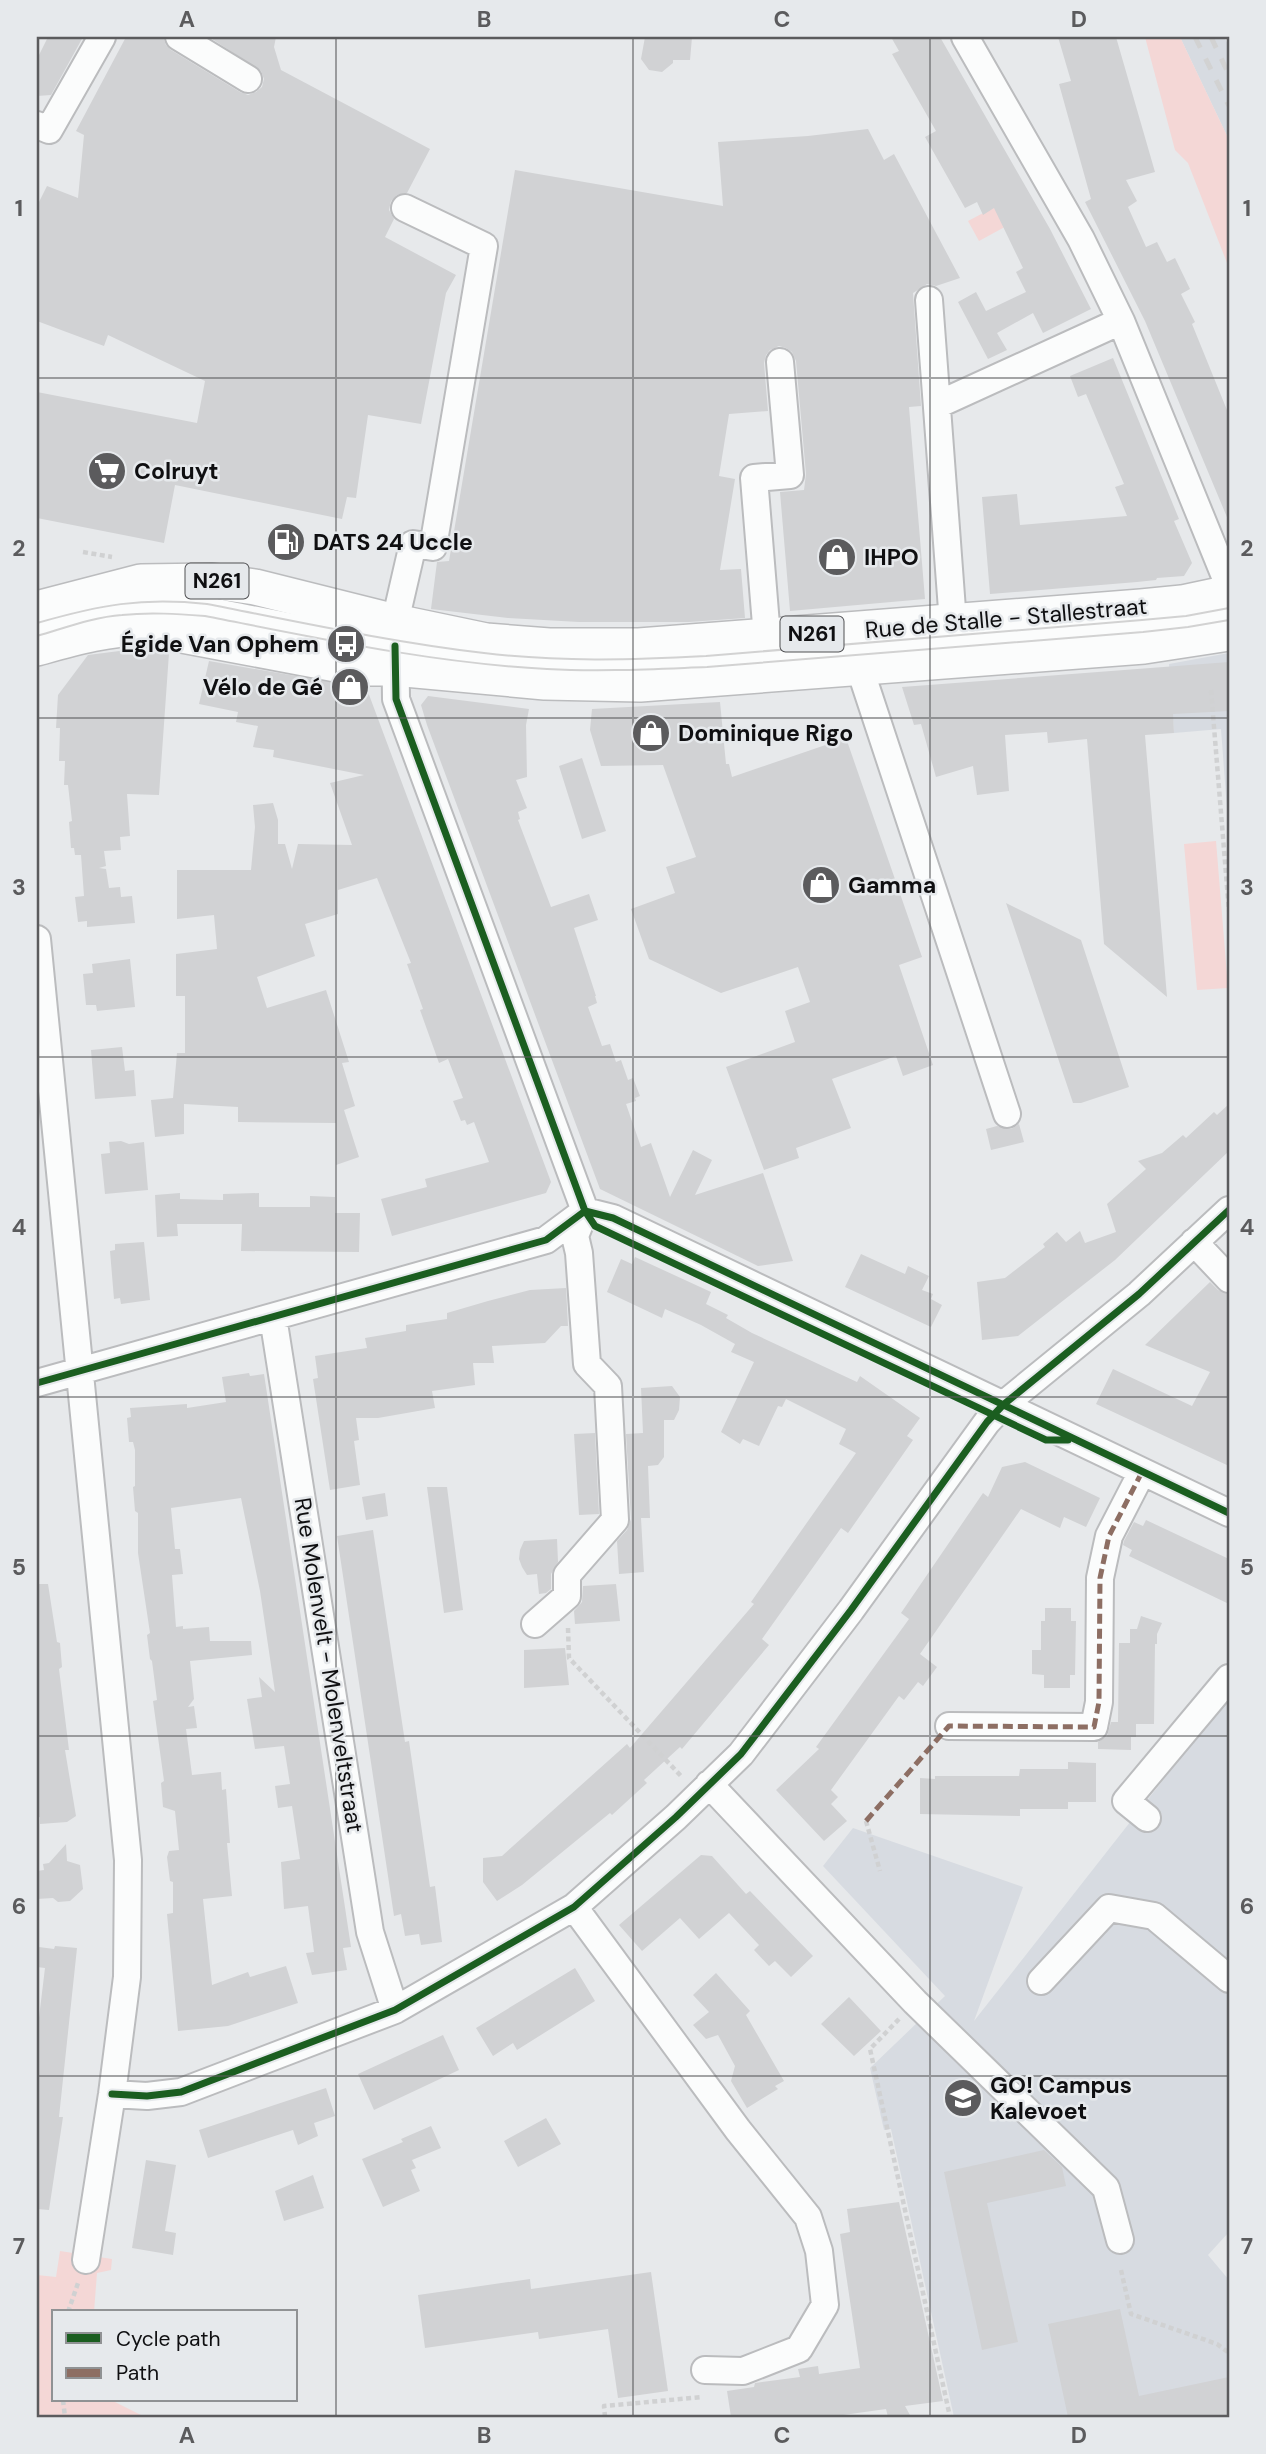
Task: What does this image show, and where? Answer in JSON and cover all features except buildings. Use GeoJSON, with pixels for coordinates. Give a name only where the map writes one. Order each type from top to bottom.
{"type":"FeatureCollection","features":[{"type":"Feature","properties":{"kind":"main road","name":"Rue de Stalle - Stallestraat"},"geometry":{"type":"LineString","coordinates":[[37,609],[141,582],[212,581],[254,587],[395,646],[545,682],[640,684],[1144,646],[1229,633]]}},
{"type":"Feature","properties":{"kind":"main road","name":"Rue de Stalle - Stallestraat"},"geometry":{"type":"LineString","coordinates":[[37,648],[95,632],[145,628],[357,668],[395,646],[486,641],[549,646],[639,646],[1141,607],[1182,603],[1229,593]]}},
{"type":"Feature","properties":{"kind":"street"},"geometry":{"type":"LineString","coordinates":[[41,134],[102,37]]}},
{"type":"Feature","properties":{"kind":"street"},"geometry":{"type":"LineString","coordinates":[[179,37],[248,79]]}},
{"type":"Feature","properties":{"kind":"street"},"geometry":{"type":"LineString","coordinates":[[965,37],[1081,239],[1121,321],[1229,586]]}},
{"type":"Feature","properties":{"kind":"street"},"geometry":{"type":"LineString","coordinates":[[405,208],[484,246],[433,547],[413,544],[395,646],[396,699],[585,1211],[575,1236],[579,1253],[587,1364],[608,1386],[615,1520],[566,1575],[567,1596],[535,1624]]}},
{"type":"Feature","properties":{"kind":"street"},"geometry":{"type":"LineString","coordinates":[[929,300],[953,622]]}},
{"type":"Feature","properties":{"kind":"street"},"geometry":{"type":"LineString","coordinates":[[937,405],[1121,321]]}},
{"type":"Feature","properties":{"kind":"street"},"geometry":{"type":"LineString","coordinates":[[767,637],[754,478],[790,475],[780,362]]}},
{"type":"Feature","properties":{"kind":"street","name":"Rue de Stalle - Stallestraat"},"geometry":{"type":"LineString","coordinates":[[37,629],[119,609],[178,607],[395,646],[485,659],[640,665],[1143,626],[1186,622],[1229,613]]}},
{"type":"Feature","properties":{"kind":"street"},"geometry":{"type":"LineString","coordinates":[[860,669],[1007,1114]]}},
{"type":"Feature","properties":{"kind":"street"},"geometry":{"type":"LineString","coordinates":[[37,939],[128,1860],[127,1978],[86,2260]]}},
{"type":"Feature","properties":{"kind":"street"},"geometry":{"type":"LineString","coordinates":[[112,2094],[147,2096],[181,2092],[395,2010],[574,1907],[741,1755],[987,1422],[1003,1405],[1139,1294],[1229,1210]]}},
{"type":"Feature","properties":{"kind":"street"},"geometry":{"type":"LineString","coordinates":[[37,1383],[546,1240],[585,1211]]}},
{"type":"Feature","properties":{"kind":"street"},"geometry":{"type":"LineString","coordinates":[[585,1211],[613,1218],[1229,1513]]}},
{"type":"Feature","properties":{"kind":"street"},"geometry":{"type":"LineString","coordinates":[[1194,1242],[1229,1279]]}},
{"type":"Feature","properties":{"kind":"street","name":"Rue Molenvelt - Molenveltstraat"},"geometry":{"type":"LineString","coordinates":[[273,1317],[370,1933],[395,2010]]}},
{"type":"Feature","properties":{"kind":"street"},"geometry":{"type":"LineString","coordinates":[[949,1726],[1094,1727],[1099,1702],[1100,1578],[1109,1536],[1142,1472]]}},
{"type":"Feature","properties":{"kind":"street"},"geometry":{"type":"LineString","coordinates":[[1147,1818],[1126,1801],[1229,1678]]}},
{"type":"Feature","properties":{"kind":"street"},"geometry":{"type":"LineString","coordinates":[[709,1784],[915,2002],[1107,2188],[1120,2240]]}},
{"type":"Feature","properties":{"kind":"street"},"geometry":{"type":"LineString","coordinates":[[574,1907],[738,2130],[808,2217],[819,2251],[825,2305],[799,2349],[743,2371],[705,2370]]}},
{"type":"Feature","properties":{"kind":"street"},"geometry":{"type":"LineString","coordinates":[[1041,1981],[1109,1908],[1154,1916],[1229,1979]]}},
{"type":"Feature","properties":{"kind":"path"},"geometry":{"type":"LineString","coordinates":[[1211,690],[1229,911]]}},
{"type":"Feature","properties":{"kind":"path"},"geometry":{"type":"LineString","coordinates":[[569,1658],[683,1778]]}},
{"type":"Feature","properties":{"kind":"path"},"geometry":{"type":"LineString","coordinates":[[866,1821],[880,1871]]}},
{"type":"Feature","properties":{"kind":"path"},"geometry":{"type":"LineString","coordinates":[[915,2002],[870,2049],[950,2417]]}},
{"type":"Feature","properties":{"kind":"path"},"geometry":{"type":"LineString","coordinates":[[1121,2270],[1131,2314],[1217,2344],[1229,2353]]}},
{"type":"Feature","properties":{"kind":"path"},"geometry":{"type":"LineString","coordinates":[[605,2417],[604,2406],[708,2396]]}},
{"type":"Feature","properties":{"kind":"shaded area"},"geometry":{"type":"Polygon","coordinates":[[[1145,37],[1180,37],[1229,140],[1229,268],[1188,163],[1175,150],[1145,37]]]}},
{"type":"Feature","properties":{"kind":"shaded area"},"geometry":{"type":"Polygon","coordinates":[[[1180,37],[1224,37],[1229,46],[1229,140],[1180,37]]]}},
{"type":"Feature","properties":{"kind":"shaded area"},"geometry":{"type":"Polygon","coordinates":[[[1027,190],[1038,209],[979,241],[968,221],[1027,190]]]}},
{"type":"Feature","properties":{"kind":"shaded area"},"geometry":{"type":"Polygon","coordinates":[[[1229,653],[1229,836],[1221,729],[1174,733],[1169,664],[1229,653]]]}},
{"type":"Feature","properties":{"kind":"shaded area"},"geometry":{"type":"Polygon","coordinates":[[[1216,841],[1228,988],[1197,990],[1184,844],[1216,841]]]}},
{"type":"Feature","properties":{"kind":"shaded area","name":"GO! Campus Kalevoet"},"geometry":{"type":"Polygon","coordinates":[[[1229,1696],[1229,2232],[1208,2255],[1229,2280],[1229,2417],[954,2417],[891,2129],[884,2130],[870,2068],[945,1996],[823,1866],[853,1828],[1023,1887],[974,2021],[1229,1696]]]}},
{"type":"Feature","properties":{"kind":"shaded area"},"geometry":{"type":"Polygon","coordinates":[[[60,2251],[112,2259],[111,2270],[97,2273],[94,2310],[52,2310],[52,2402],[115,2402],[145,2417],[37,2417],[37,2275],[56,2277],[60,2251]]]}},
{"type":"Feature","properties":{"kind":"tram line"},"geometry":{"type":"LineString","coordinates":[[37,623],[121,604],[183,602],[207,604],[449,648],[540,658],[623,659],[706,656],[1142,620],[1229,608]]}},
{"type":"Feature","properties":{"kind":"tram line"},"geometry":{"type":"LineString","coordinates":[[37,636],[111,616],[205,616],[461,661],[547,669],[607,670],[707,667],[1143,632],[1229,620]]}},
{"type":"Feature","properties":{"kind":"railway"},"geometry":{"type":"LineString","coordinates":[[1195,37],[1229,106]]}},
{"type":"Feature","properties":{"kind":"railway"},"geometry":{"type":"LineString","coordinates":[[1211,37],[1229,75]]}},
{"type":"Feature","properties":{"kind":"marked path"},"geometry":{"type":"LineString","coordinates":[[866,1821],[949,1726],[1094,1727],[1099,1702],[1100,1578],[1109,1536],[1142,1472]]}},
{"type":"Feature","properties":{"kind":"cycle path"},"geometry":{"type":"LineString","coordinates":[[395,646],[396,699],[585,1211],[595,1226],[1046,1440],[1068,1440]]}},
{"type":"Feature","properties":{"kind":"cycle path"},"geometry":{"type":"LineString","coordinates":[[112,2094],[147,2096],[181,2092],[395,2010],[574,1907],[676,1817],[741,1754],[851,1610],[987,1422],[1003,1405],[1139,1294],[1229,1210]]}},
{"type":"Feature","properties":{"kind":"cycle path"},"geometry":{"type":"LineString","coordinates":[[37,1383],[546,1240],[585,1211],[613,1218],[1229,1513]]}},
{"type":"Feature","properties":{"kind":"place","name":"Colruyt"},"geometry":{"type":"Point","coordinates":[107,471]}},
{"type":"Feature","properties":{"kind":"place","name":"DATS 24 Uccle"},"geometry":{"type":"Point","coordinates":[286,542]}},
{"type":"Feature","properties":{"kind":"place","name":"IHPO"},"geometry":{"type":"Point","coordinates":[837,557]}},
{"type":"Feature","properties":{"kind":"place","name":"Égide Van Ophem"},"geometry":{"type":"Point","coordinates":[346,644]}},
{"type":"Feature","properties":{"kind":"place","name":"Vélo de Gé"},"geometry":{"type":"Point","coordinates":[350,687]}},
{"type":"Feature","properties":{"kind":"place","name":"Dominique Rigo"},"geometry":{"type":"Point","coordinates":[651,733]}},
{"type":"Feature","properties":{"kind":"place","name":"Gamma"},"geometry":{"type":"Point","coordinates":[821,885]}},
{"type":"Feature","properties":{"kind":"place","name":"GO! Campus Kalevoet"},"geometry":{"type":"Point","coordinates":[963,2098]}}]}
